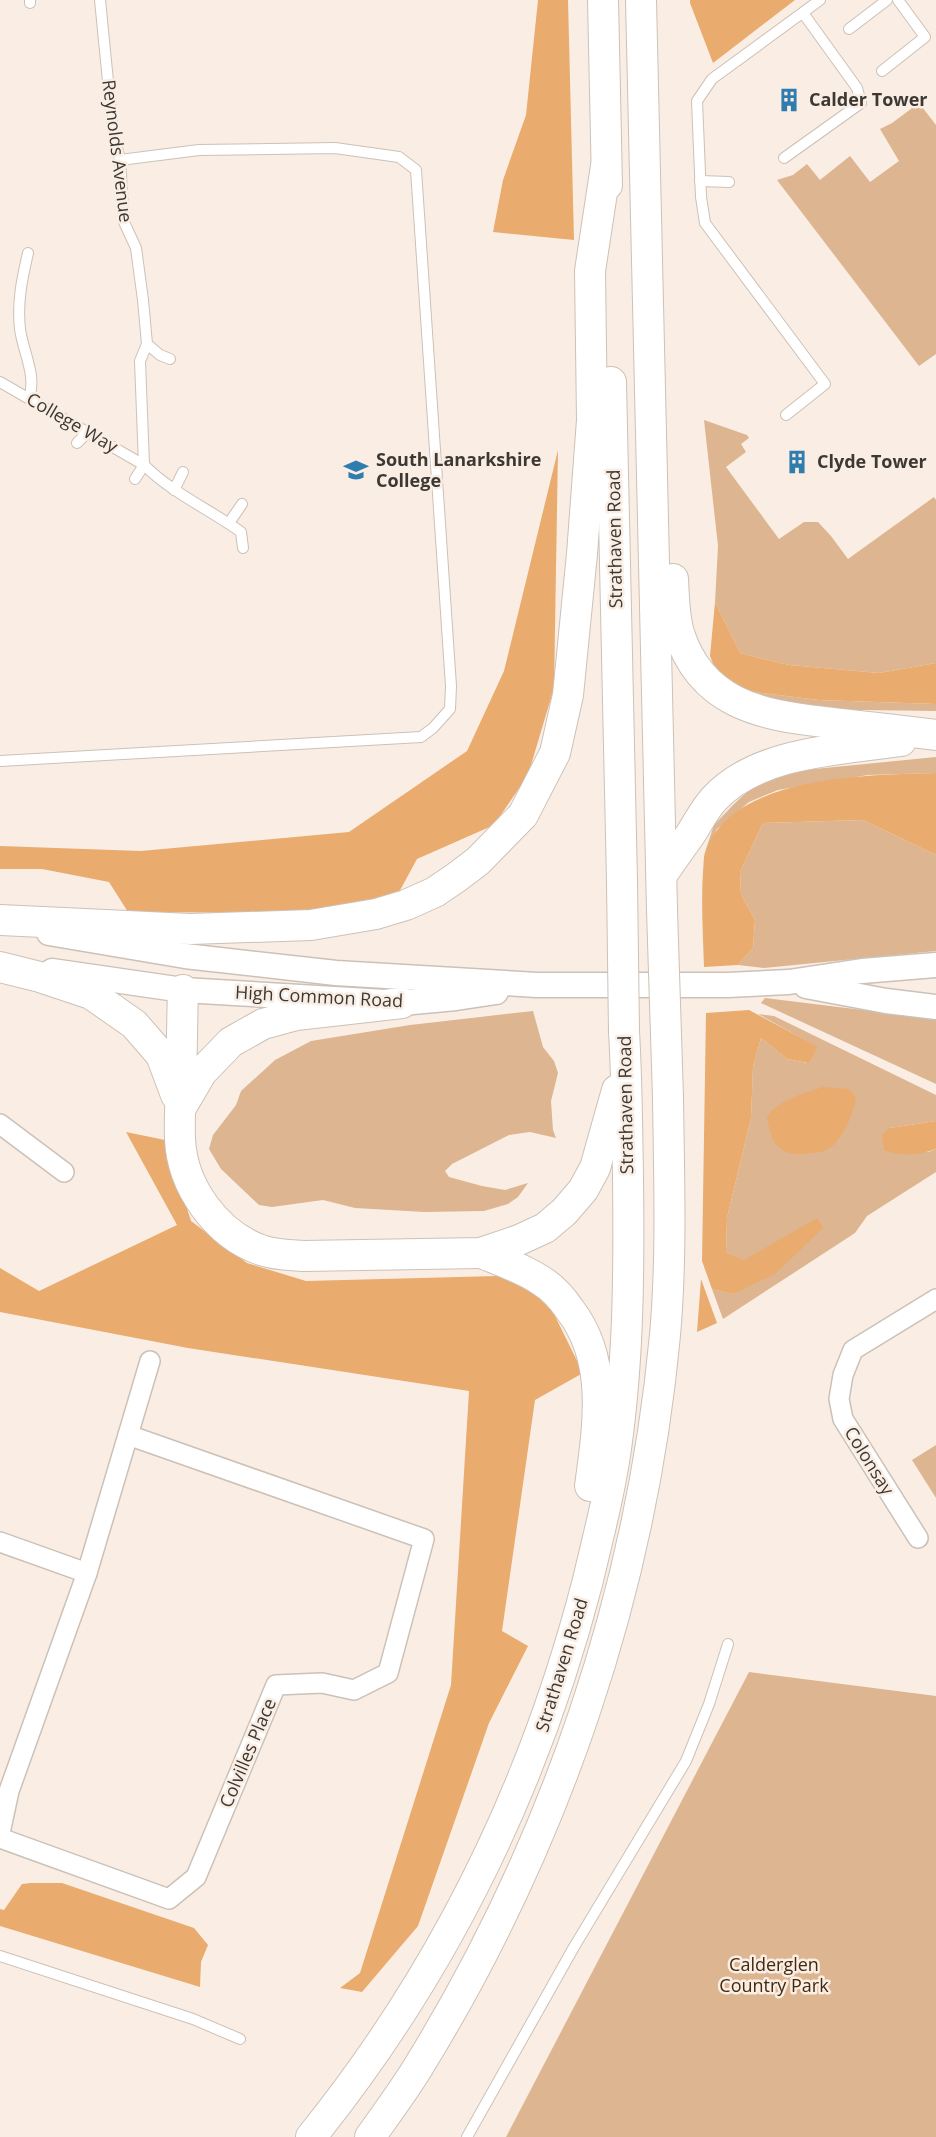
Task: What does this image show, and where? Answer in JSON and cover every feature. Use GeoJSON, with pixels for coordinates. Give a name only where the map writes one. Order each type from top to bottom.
{"type":"FeatureCollection","features":[{"type":"Feature","properties":{"kind":"main road","name":"Strathaven Road"},"geometry":{"type":"LineString","coordinates":[[311,2137],[382,2042],[425,1975],[463,1910],[514,1804],[553,1700],[578,1620],[605,1513],[617,1441],[629,1265],[603,0]]}},
{"type":"Feature","properties":{"kind":"main road","name":"Strathaven Road"},"geometry":{"type":"LineString","coordinates":[[370,2137],[419,2065],[485,1948],[513,1890],[564,1769],[583,1717],[631,1553],[648,1467],[664,1345],[669,1243],[668,1097],[641,0]]}},
{"type":"Feature","properties":{"kind":"main road"},"geometry":{"type":"LineString","coordinates":[[0,920],[190,929],[312,925],[376,914],[406,905],[457,877],[478,861],[523,815],[555,753],[568,695],[592,420],[590,271],[606,166]]}},
{"type":"Feature","properties":{"kind":"main road"},"geometry":{"type":"LineString","coordinates":[[649,314],[666,456],[675,609],[679,632],[696,668],[729,699],[768,714],[936,735]]}},
{"type":"Feature","properties":{"kind":"main road"},"geometry":{"type":"LineString","coordinates":[[662,874],[716,797],[736,781],[759,769],[778,761],[811,754],[936,735]]}},
{"type":"Feature","properties":{"kind":"main road"},"geometry":{"type":"LineString","coordinates":[[0,967],[90,994],[134,1024],[160,1055],[181,1109]]}},
{"type":"Feature","properties":{"kind":"main road"},"geometry":{"type":"LineString","coordinates":[[183,989],[180,1140],[190,1180],[210,1213],[227,1230],[241,1241],[276,1254],[303,1256],[481,1253],[545,1228],[564,1212],[583,1190],[594,1168],[625,1046]]}},
{"type":"Feature","properties":{"kind":"main road"},"geometry":{"type":"LineString","coordinates":[[181,1109],[202,1072],[232,1042],[263,1024],[296,1015],[402,1003]]}},
{"type":"Feature","properties":{"kind":"main road"},"geometry":{"type":"LineString","coordinates":[[481,1253],[517,1267],[542,1281],[561,1297],[577,1318],[589,1343],[595,1368],[597,1431],[587,1509],[553,1700]]}},
{"type":"Feature","properties":{"kind":"street","name":"High Common Road"},"geometry":{"type":"LineString","coordinates":[[0,925],[185,956],[336,973],[537,985],[728,985],[789,982],[862,971],[936,965]]}},
{"type":"Feature","properties":{"kind":"street"},"geometry":{"type":"LineString","coordinates":[[183,989],[185,956]]}},
{"type":"Feature","properties":{"kind":"street","name":"High Common Road"},"geometry":{"type":"LineString","coordinates":[[0,961],[65,974],[183,989],[402,1003],[456,998],[537,985]]}},
{"type":"Feature","properties":{"kind":"street","name":"High Common Road"},"geometry":{"type":"LineString","coordinates":[[789,982],[886,1001],[936,1007]]}},
{"type":"Feature","properties":{"kind":"street","name":"High Common Road"},"geometry":{"type":"LineString","coordinates":[[886,1001],[936,999]]}},
{"type":"Feature","properties":{"kind":"street"},"geometry":{"type":"LineString","coordinates":[[0,1124],[64,1172]]}},
{"type":"Feature","properties":{"kind":"street","name":"Colonsay"},"geometry":{"type":"LineString","coordinates":[[918,1538],[843,1419],[839,1399],[843,1375],[853,1350],[936,1299]]}},
{"type":"Feature","properties":{"kind":"street","name":"Colvilles Place"},"geometry":{"type":"LineString","coordinates":[[128,1435],[424,1539],[388,1672],[354,1690],[322,1683],[276,1685],[196,1877],[169,1899],[0,1836],[9,1791],[87,1573],[128,1435],[150,1361]]}},
{"type":"Feature","properties":{"kind":"street"},"geometry":{"type":"LineString","coordinates":[[0,1542],[87,1573]]}},
{"type":"Feature","properties":{"kind":"lane","name":"Reynolds Avenue"},"geometry":{"type":"LineString","coordinates":[[100,0],[113,132],[120,160],[124,222],[136,248],[147,344],[140,361],[144,465]]}},
{"type":"Feature","properties":{"kind":"lane"},"geometry":{"type":"LineString","coordinates":[[786,415],[825,384],[705,223],[696,101],[712,79],[820,0]]}},
{"type":"Feature","properties":{"kind":"lane"},"geometry":{"type":"LineString","coordinates":[[849,29],[887,0]]}},
{"type":"Feature","properties":{"kind":"lane"},"geometry":{"type":"LineString","coordinates":[[882,71],[925,37],[898,0]]}},
{"type":"Feature","properties":{"kind":"lane"},"geometry":{"type":"LineString","coordinates":[[784,158],[861,103],[857,88],[803,13]]}},
{"type":"Feature","properties":{"kind":"lane"},"geometry":{"type":"LineString","coordinates":[[0,761],[421,737],[450,709],[451,686],[416,170],[399,157],[335,148],[199,150],[120,160]]}},
{"type":"Feature","properties":{"kind":"lane"},"geometry":{"type":"LineString","coordinates":[[700,181],[729,182]]}},
{"type":"Feature","properties":{"kind":"lane"},"geometry":{"type":"LineString","coordinates":[[28,253],[18,297],[20,329],[33,387],[29,398]]}},
{"type":"Feature","properties":{"kind":"lane"},"geometry":{"type":"LineString","coordinates":[[147,344],[160,355],[170,359]]}},
{"type":"Feature","properties":{"kind":"lane","name":"College Way"},"geometry":{"type":"LineString","coordinates":[[0,382],[144,465],[159,481],[229,523]]}},
{"type":"Feature","properties":{"kind":"lane"},"geometry":{"type":"LineString","coordinates":[[13,404],[18,392]]}},
{"type":"Feature","properties":{"kind":"lane"},"geometry":{"type":"LineString","coordinates":[[77,443],[88,433]]}},
{"type":"Feature","properties":{"kind":"lane"},"geometry":{"type":"LineString","coordinates":[[135,480],[144,465]]}},
{"type":"Feature","properties":{"kind":"lane"},"geometry":{"type":"LineString","coordinates":[[174,490],[183,472]]}},
{"type":"Feature","properties":{"kind":"lane"},"geometry":{"type":"LineString","coordinates":[[189,513],[196,502]]}},
{"type":"Feature","properties":{"kind":"lane"},"geometry":{"type":"LineString","coordinates":[[242,504],[229,523],[242,532],[243,548]]}},
{"type":"Feature","properties":{"kind":"lane"},"geometry":{"type":"LineString","coordinates":[[467,2137],[574,1947],[686,1761],[709,1704],[728,1644]]}},
{"type":"Feature","properties":{"kind":"lane"},"geometry":{"type":"LineString","coordinates":[[0,1956],[193,2019],[240,2039]]}},
{"type":"Feature","properties":{"kind":"green space"},"geometry":{"type":"Polygon","coordinates":[[[919,103],[936,125],[936,354],[919,366],[777,180],[793,175],[807,164],[820,180],[850,156],[870,182],[899,161],[880,129],[919,103]]]}},
{"type":"Feature","properties":{"kind":"green space"},"geometry":{"type":"Polygon","coordinates":[[[704,420],[749,438],[741,444],[746,452],[726,467],[779,539],[804,522],[818,522],[848,559],[934,497],[936,663],[879,673],[789,665],[740,653],[715,602],[718,546],[704,420]]]}},
{"type":"Feature","properties":{"kind":"green space"},"geometry":{"type":"Polygon","coordinates":[[[721,673],[739,690],[819,700],[936,704],[936,711],[790,709],[765,706],[738,695],[715,678],[721,673]]]}},
{"type":"Feature","properties":{"kind":"green space"},"geometry":{"type":"Polygon","coordinates":[[[936,757],[936,773],[868,775],[778,790],[749,802],[717,829],[705,852],[714,825],[748,791],[747,785],[774,773],[936,757]]]}},
{"type":"Feature","properties":{"kind":"green space"},"geometry":{"type":"Polygon","coordinates":[[[863,820],[936,855],[936,951],[764,968],[738,965],[753,948],[755,920],[741,894],[740,872],[763,823],[863,820]]]}},
{"type":"Feature","properties":{"kind":"green space"},"geometry":{"type":"Polygon","coordinates":[[[765,998],[936,1019],[936,1084],[761,1003],[765,998]]]}},
{"type":"Feature","properties":{"kind":"green space"},"geometry":{"type":"Polygon","coordinates":[[[533,1011],[543,1047],[554,1061],[558,1073],[551,1101],[556,1138],[530,1132],[509,1135],[452,1164],[445,1171],[449,1177],[505,1190],[528,1183],[518,1197],[508,1204],[484,1211],[424,1212],[355,1208],[323,1200],[272,1207],[259,1205],[221,1169],[209,1149],[213,1135],[236,1105],[241,1091],[275,1060],[311,1041],[410,1025],[533,1011]]]}},
{"type":"Feature","properties":{"kind":"green space"},"geometry":{"type":"Polygon","coordinates":[[[758,1014],[774,1016],[936,1095],[936,1121],[890,1128],[928,1152],[936,1149],[936,1172],[867,1216],[855,1233],[723,1319],[712,1289],[734,1294],[743,1260],[726,1252],[727,1218],[751,1118],[753,1067],[761,1038],[787,1059],[807,1063],[812,1060],[816,1046],[758,1014]]]}},
{"type":"Feature","properties":{"kind":"green space"},"geometry":{"type":"Polygon","coordinates":[[[936,1445],[936,1498],[912,1460],[936,1445]]]}},
{"type":"Feature","properties":{"kind":"green space","name":"Calderglen Country Park"},"geometry":{"type":"Polygon","coordinates":[[[749,1672],[936,1696],[936,2137],[506,2137],[749,1672]]]}},
{"type":"Feature","properties":{"kind":"shaded area"},"geometry":{"type":"Polygon","coordinates":[[[538,0],[568,0],[574,240],[493,232],[503,180],[526,115],[538,0]]]}},
{"type":"Feature","properties":{"kind":"shaded area"},"geometry":{"type":"Polygon","coordinates":[[[690,0],[795,0],[713,63],[690,0]]]}},
{"type":"Feature","properties":{"kind":"shaded area"},"geometry":{"type":"Polygon","coordinates":[[[558,450],[554,688],[528,775],[494,825],[417,859],[398,894],[313,913],[128,912],[109,882],[42,869],[0,869],[0,846],[141,851],[349,832],[467,751],[504,671],[558,450]]]}},
{"type":"Feature","properties":{"kind":"shaded area"},"geometry":{"type":"Polygon","coordinates":[[[715,602],[740,653],[789,665],[879,673],[936,663],[936,704],[819,700],[739,690],[714,666],[710,656],[715,602]]]}},
{"type":"Feature","properties":{"kind":"shaded area"},"geometry":{"type":"Polygon","coordinates":[[[936,773],[936,855],[863,820],[763,823],[740,872],[741,894],[755,920],[753,948],[738,965],[704,967],[704,857],[721,825],[744,807],[773,793],[806,784],[876,775],[936,773]]]}},
{"type":"Feature","properties":{"kind":"shaded area"},"geometry":{"type":"Polygon","coordinates":[[[749,1010],[817,1046],[812,1060],[808,1063],[787,1059],[761,1038],[753,1067],[751,1118],[727,1218],[726,1252],[744,1260],[817,1218],[823,1228],[775,1274],[733,1294],[712,1289],[702,1261],[706,1013],[749,1010]]]}},
{"type":"Feature","properties":{"kind":"shaded area"},"geometry":{"type":"Polygon","coordinates":[[[823,1087],[849,1089],[856,1098],[842,1134],[832,1146],[821,1152],[795,1154],[781,1149],[773,1140],[767,1117],[785,1101],[823,1087]]]}},
{"type":"Feature","properties":{"kind":"shaded area"},"geometry":{"type":"Polygon","coordinates":[[[936,1121],[936,1149],[910,1154],[896,1154],[884,1150],[882,1135],[890,1128],[936,1121]]]}},
{"type":"Feature","properties":{"kind":"shaded area"},"geometry":{"type":"Polygon","coordinates":[[[126,1132],[165,1140],[191,1221],[247,1263],[306,1281],[497,1276],[526,1286],[552,1310],[583,1373],[535,1400],[502,1631],[528,1646],[489,1723],[418,1926],[362,1992],[340,1988],[360,1973],[451,1685],[469,1391],[188,1348],[0,1312],[0,1268],[39,1291],[177,1225],[126,1132]]]}},
{"type":"Feature","properties":{"kind":"shaded area"},"geometry":{"type":"Polygon","coordinates":[[[701,1279],[717,1323],[697,1332],[701,1279]]]}},
{"type":"Feature","properties":{"kind":"shaded area"},"geometry":{"type":"Polygon","coordinates":[[[62,1883],[194,1928],[208,1945],[201,1962],[200,1987],[0,1926],[0,1909],[4,1910],[22,1884],[62,1883]]]}},
{"type":"Feature","properties":{"kind":"place","name":"Calder Tower"},"geometry":{"type":"Point","coordinates":[789,100]}},
{"type":"Feature","properties":{"kind":"place","name":"Clyde Tower"},"geometry":{"type":"Point","coordinates":[797,462]}},
{"type":"Feature","properties":{"kind":"place","name":"South Lanarkshire College"},"geometry":{"type":"Point","coordinates":[356,470]}}]}
